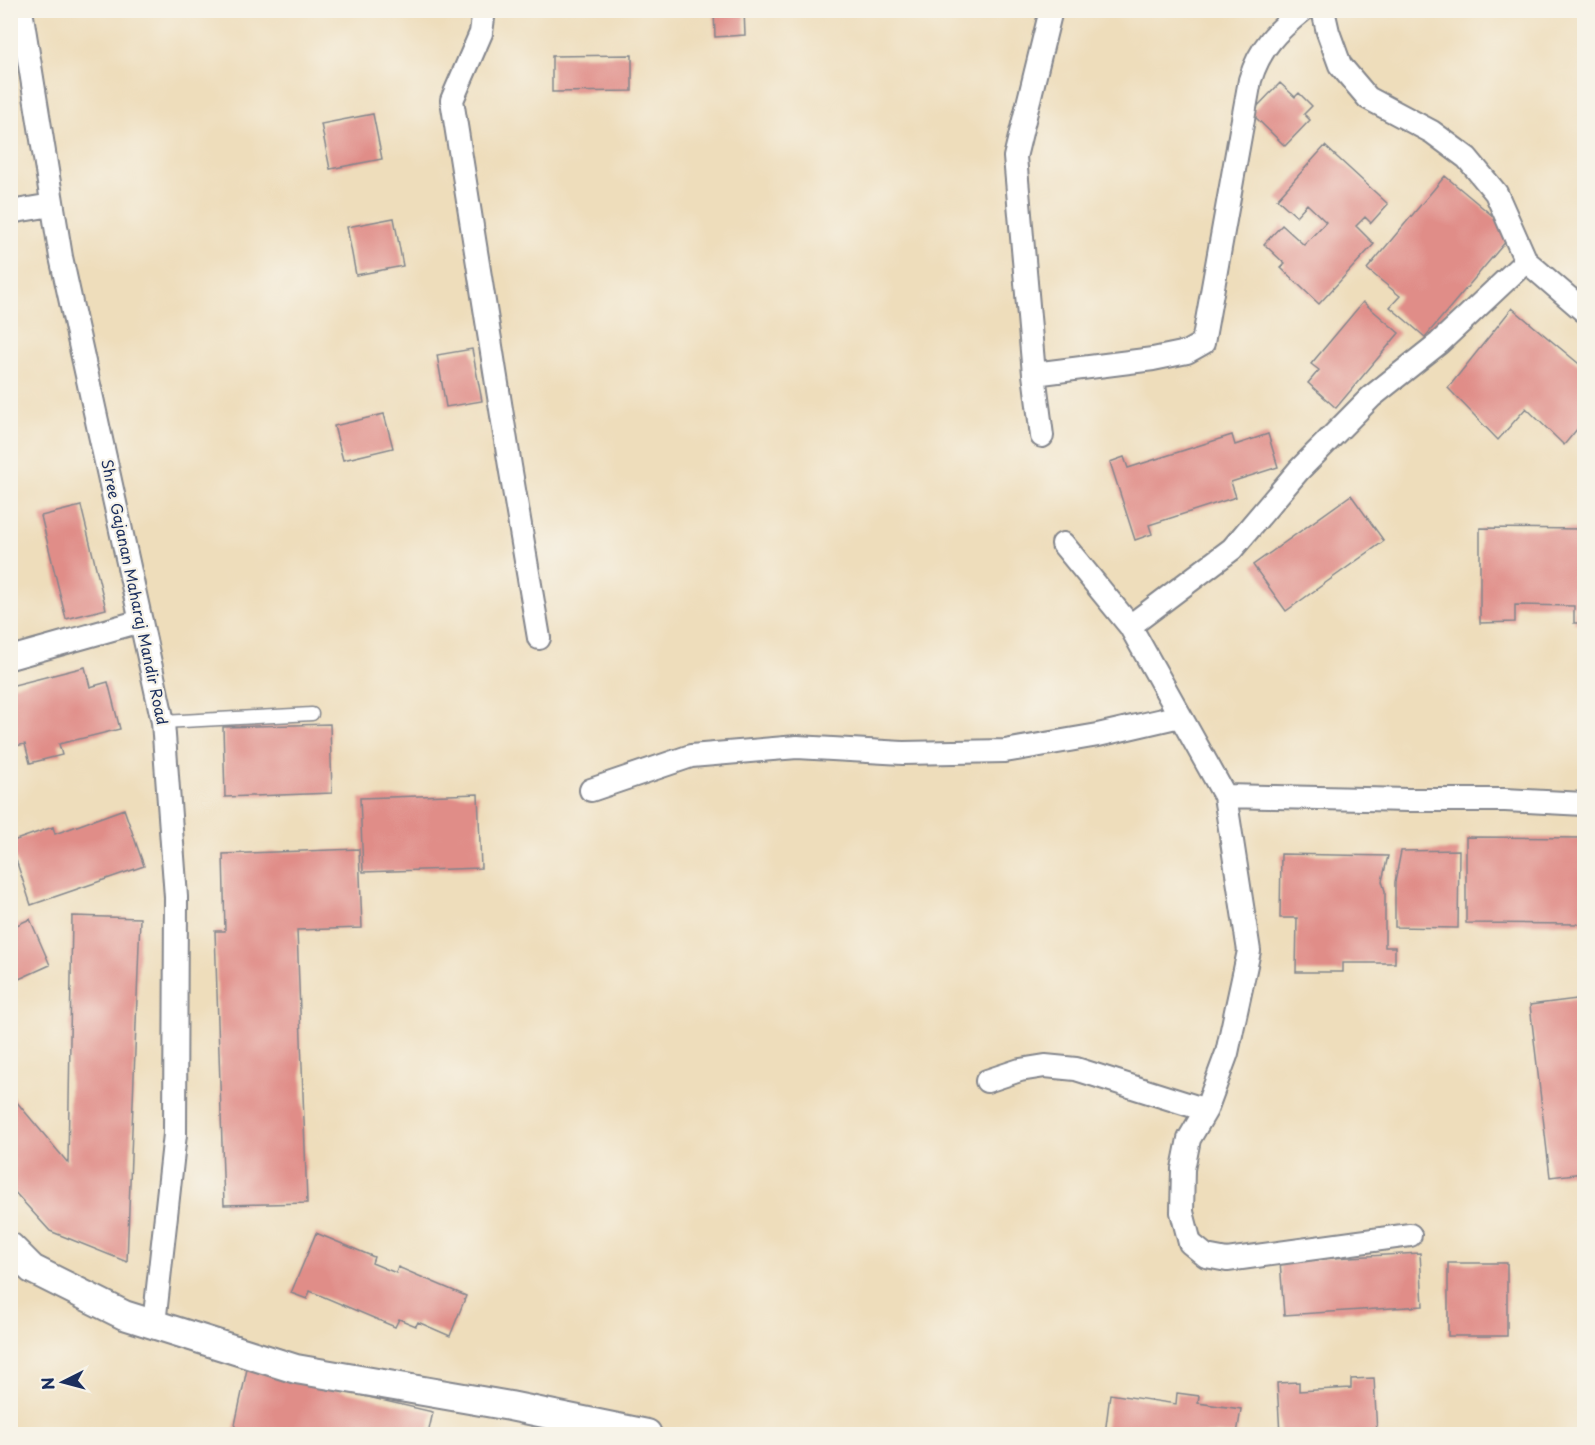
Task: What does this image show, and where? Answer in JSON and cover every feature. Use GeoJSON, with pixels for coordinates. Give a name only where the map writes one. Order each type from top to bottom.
{"type":"FeatureCollection","features":[{"type":"Feature","properties":{"kind":"street","name":"Shree Gajanan Maharaj Mandir Road"},"geometry":{"type":"LineString","coordinates":[[21,10],[61,257],[163,722],[176,897],[175,1134],[154,1324]]}},
{"type":"Feature","properties":{"kind":"street"},"geometry":{"type":"LineString","coordinates":[[484,10],[481,33],[452,100],[539,638]]}},
{"type":"Feature","properties":{"kind":"street"},"geometry":{"type":"LineString","coordinates":[[1042,436],[1034,374],[1015,157],[1051,10]]}},
{"type":"Feature","properties":{"kind":"street"},"geometry":{"type":"LineString","coordinates":[[1034,374],[1153,359],[1187,352],[1203,343],[1250,80],[1256,59],[1282,27],[1304,10]]}},
{"type":"Feature","properties":{"kind":"street"},"geometry":{"type":"LineString","coordinates":[[1323,10],[1340,65],[1368,98],[1432,132],[1467,158],[1496,193],[1526,261],[1584,311]]}},
{"type":"Feature","properties":{"kind":"street"},"geometry":{"type":"LineString","coordinates":[[10,212],[52,205]]}},
{"type":"Feature","properties":{"kind":"street"},"geometry":{"type":"LineString","coordinates":[[1130,626],[1232,549],[1299,470],[1371,397],[1439,343],[1526,261]]}},
{"type":"Feature","properties":{"kind":"street"},"geometry":{"type":"LineString","coordinates":[[1063,544],[1130,626],[1225,796],[1249,951],[1227,1053],[1206,1110],[1189,1139],[1183,1169],[1182,1212],[1190,1243],[1206,1256],[1227,1260],[1410,1235]]}},
{"type":"Feature","properties":{"kind":"street"},"geometry":{"type":"LineString","coordinates":[[10,658],[141,621]]}},
{"type":"Feature","properties":{"kind":"street"},"geometry":{"type":"LineString","coordinates":[[591,790],[691,756],[797,747],[903,753],[1005,751],[1098,735],[1180,716]]}},
{"type":"Feature","properties":{"kind":"street"},"geometry":{"type":"LineString","coordinates":[[1225,796],[1504,800],[1584,804]]}},
{"type":"Feature","properties":{"kind":"street"},"geometry":{"type":"LineString","coordinates":[[987,1081],[1020,1070],[1045,1066],[1076,1069],[1206,1110]]}},
{"type":"Feature","properties":{"kind":"street"},"geometry":{"type":"LineString","coordinates":[[10,1247],[32,1269],[124,1315],[296,1369],[510,1406],[647,1434]]}},
{"type":"Feature","properties":{"kind":"lane"},"geometry":{"type":"LineString","coordinates":[[163,722],[312,714]]}},
{"type":"Feature","properties":{"kind":"building"},"geometry":{"type":"Polygon","coordinates":[[[714,10],[744,10],[745,35],[715,37],[714,10]]]}},
{"type":"Feature","properties":{"kind":"building"},"geometry":{"type":"Polygon","coordinates":[[[632,55],[632,91],[552,92],[552,56],[632,55]]]}},
{"type":"Feature","properties":{"kind":"building"},"geometry":{"type":"Polygon","coordinates":[[[1280,83],[1295,97],[1299,93],[1312,106],[1304,114],[1310,120],[1285,146],[1251,113],[1280,83]]]}},
{"type":"Feature","properties":{"kind":"building"},"geometry":{"type":"Polygon","coordinates":[[[373,114],[382,159],[330,169],[321,124],[373,114]]]}},
{"type":"Feature","properties":{"kind":"building"},"geometry":{"type":"Polygon","coordinates":[[[1325,146],[1388,204],[1371,223],[1365,217],[1356,226],[1374,244],[1319,304],[1281,268],[1285,264],[1264,244],[1282,225],[1304,245],[1326,222],[1307,204],[1296,216],[1277,199],[1325,146]]]}},
{"type":"Feature","properties":{"kind":"building"},"geometry":{"type":"Polygon","coordinates":[[[1445,176],[1513,233],[1425,337],[1390,307],[1400,296],[1367,269],[1445,176]]]}},
{"type":"Feature","properties":{"kind":"building"},"geometry":{"type":"Polygon","coordinates":[[[394,218],[403,266],[356,275],[347,227],[394,218]]]}},
{"type":"Feature","properties":{"kind":"building"},"geometry":{"type":"Polygon","coordinates":[[[1363,302],[1399,333],[1336,408],[1308,383],[1319,370],[1311,364],[1363,302]]]}},
{"type":"Feature","properties":{"kind":"building"},"geometry":{"type":"Polygon","coordinates":[[[1512,308],[1584,368],[1584,434],[1578,428],[1564,445],[1526,408],[1498,440],[1448,388],[1512,308]]]}},
{"type":"Feature","properties":{"kind":"building"},"geometry":{"type":"Polygon","coordinates":[[[472,349],[482,401],[446,407],[437,355],[472,349]]]}},
{"type":"Feature","properties":{"kind":"building"},"geometry":{"type":"Polygon","coordinates":[[[384,414],[393,448],[343,460],[334,426],[384,414]]]}},
{"type":"Feature","properties":{"kind":"building"},"geometry":{"type":"Polygon","coordinates":[[[1268,434],[1278,467],[1231,482],[1236,497],[1149,525],[1152,534],[1135,540],[1110,462],[1124,457],[1128,468],[1232,435],[1235,445],[1268,434]]]}},
{"type":"Feature","properties":{"kind":"building"},"geometry":{"type":"Polygon","coordinates":[[[1351,495],[1384,541],[1286,611],[1253,565],[1351,495]]]}},
{"type":"Feature","properties":{"kind":"building"},"geometry":{"type":"Polygon","coordinates":[[[81,506],[106,609],[66,619],[41,516],[81,506]]]}},
{"type":"Feature","properties":{"kind":"building"},"geometry":{"type":"Polygon","coordinates":[[[1480,528],[1584,529],[1584,623],[1574,623],[1574,606],[1515,605],[1515,622],[1480,623],[1480,528]]]}},
{"type":"Feature","properties":{"kind":"building"},"geometry":{"type":"Polygon","coordinates":[[[85,667],[90,687],[108,682],[120,729],[59,744],[62,755],[30,763],[25,744],[10,747],[10,686],[85,667]]]}},
{"type":"Feature","properties":{"kind":"building"},"geometry":{"type":"Polygon","coordinates":[[[330,724],[332,793],[225,797],[223,727],[330,724]]]}},
{"type":"Feature","properties":{"kind":"building"},"geometry":{"type":"Polygon","coordinates":[[[478,794],[481,868],[363,872],[360,798],[478,794]]]}},
{"type":"Feature","properties":{"kind":"building"},"geometry":{"type":"Polygon","coordinates":[[[124,809],[144,866],[31,905],[10,842],[53,827],[55,834],[124,809]]]}},
{"type":"Feature","properties":{"kind":"building"},"geometry":{"type":"Polygon","coordinates":[[[1466,837],[1584,838],[1584,924],[1466,923],[1466,837]]]}},
{"type":"Feature","properties":{"kind":"building"},"geometry":{"type":"Polygon","coordinates":[[[359,849],[362,928],[297,930],[307,1203],[224,1205],[215,931],[225,931],[223,854],[359,849]]]}},
{"type":"Feature","properties":{"kind":"building"},"geometry":{"type":"Polygon","coordinates":[[[1459,850],[1458,928],[1395,927],[1395,882],[1401,851],[1459,850]]]}},
{"type":"Feature","properties":{"kind":"building"},"geometry":{"type":"Polygon","coordinates":[[[1281,854],[1388,856],[1382,881],[1385,891],[1385,947],[1395,947],[1395,963],[1343,963],[1343,972],[1296,972],[1297,918],[1280,918],[1281,854]]]}},
{"type":"Feature","properties":{"kind":"building"},"geometry":{"type":"Polygon","coordinates":[[[72,916],[140,918],[127,1262],[50,1231],[10,1187],[10,1094],[68,1163],[72,916]]]}},
{"type":"Feature","properties":{"kind":"building"},"geometry":{"type":"Polygon","coordinates":[[[30,919],[50,965],[10,983],[10,928],[30,919]]]}},
{"type":"Feature","properties":{"kind":"building"},"geometry":{"type":"Polygon","coordinates":[[[1584,998],[1584,1173],[1550,1177],[1530,1005],[1584,998]]]}},
{"type":"Feature","properties":{"kind":"building"},"geometry":{"type":"Polygon","coordinates":[[[316,1233],[374,1257],[372,1263],[396,1273],[398,1267],[466,1296],[450,1336],[418,1322],[416,1326],[399,1319],[395,1327],[310,1291],[307,1299],[291,1293],[316,1233]]]}},
{"type":"Feature","properties":{"kind":"building"},"geometry":{"type":"Polygon","coordinates":[[[1420,1253],[1423,1306],[1284,1315],[1280,1261],[1420,1253]]]}},
{"type":"Feature","properties":{"kind":"building"},"geometry":{"type":"Polygon","coordinates":[[[1448,1263],[1507,1263],[1507,1336],[1448,1336],[1448,1263]]]}},
{"type":"Feature","properties":{"kind":"building"},"geometry":{"type":"Polygon","coordinates":[[[247,1369],[433,1412],[428,1434],[233,1434],[247,1369]]]}},
{"type":"Feature","properties":{"kind":"building"},"geometry":{"type":"Polygon","coordinates":[[[1374,1378],[1377,1434],[1280,1434],[1277,1383],[1299,1382],[1299,1391],[1351,1388],[1351,1379],[1374,1378]]]}},
{"type":"Feature","properties":{"kind":"building"},"geometry":{"type":"Polygon","coordinates":[[[1177,1393],[1199,1396],[1198,1403],[1241,1409],[1237,1434],[1105,1434],[1110,1394],[1176,1404],[1177,1393]]]}}]}
